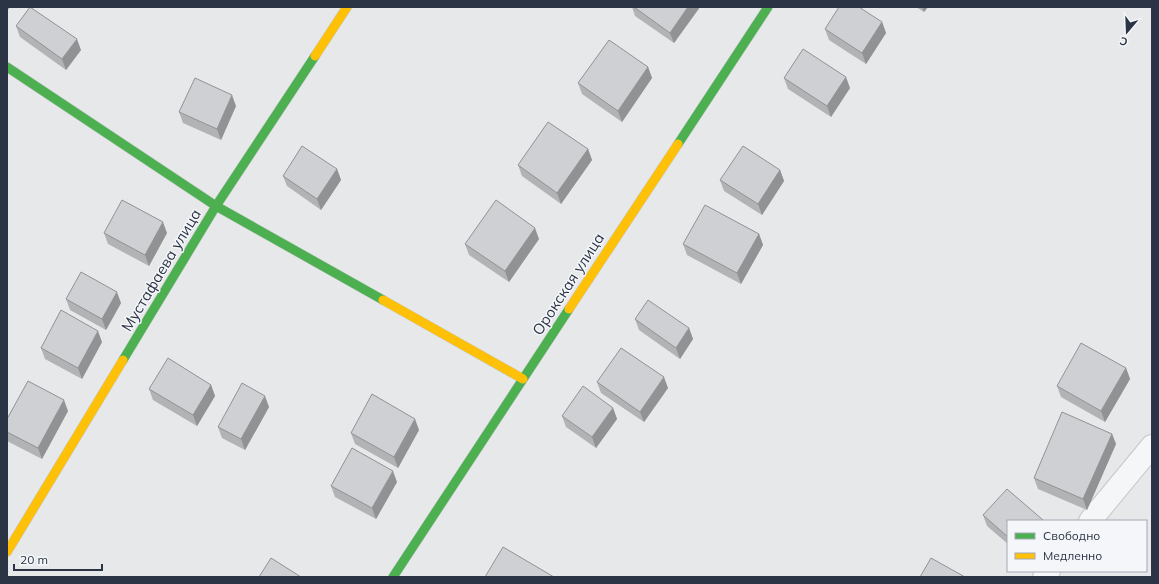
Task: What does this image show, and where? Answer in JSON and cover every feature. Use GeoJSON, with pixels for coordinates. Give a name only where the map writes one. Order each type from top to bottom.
{"type":"FeatureCollection","features":[{"type":"Feature","properties":{"kind":"street","name":"Мустафаева улица"},"geometry":{"type":"LineString","coordinates":[[7,552],[216,206],[347,7]]}},
{"type":"Feature","properties":{"kind":"street","name":"Орокская улица"},"geometry":{"type":"LineString","coordinates":[[393,577],[768,7]]}},
{"type":"Feature","properties":{"kind":"street"},"geometry":{"type":"LineString","coordinates":[[7,67],[216,206],[523,379]]}},
{"type":"Feature","properties":{"kind":"street"},"geometry":{"type":"LineString","coordinates":[[1091,520],[1152,446]]}},
{"type":"Feature","properties":{"kind":"building"},"geometry":{"type":"Polygon","coordinates":[[[30,7],[77,39],[62,59],[16,26],[30,7]]]}},
{"type":"Feature","properties":{"kind":"building"},"geometry":{"type":"Polygon","coordinates":[[[634,7],[688,7],[670,33],[634,7]]]}},
{"type":"Feature","properties":{"kind":"building"},"geometry":{"type":"Polygon","coordinates":[[[839,7],[859,7],[882,22],[862,53],[825,29],[839,7]]]}},
{"type":"Feature","properties":{"kind":"building"},"geometry":{"type":"Polygon","coordinates":[[[609,40],[648,67],[618,111],[578,83],[609,40]]]}},
{"type":"Feature","properties":{"kind":"building"},"geometry":{"type":"Polygon","coordinates":[[[803,49],[846,77],[827,106],[784,78],[803,49]]]}},
{"type":"Feature","properties":{"kind":"building"},"geometry":{"type":"Polygon","coordinates":[[[195,78],[232,95],[217,129],[179,112],[195,78]]]}},
{"type":"Feature","properties":{"kind":"building"},"geometry":{"type":"Polygon","coordinates":[[[548,122],[588,149],[557,193],[518,165],[548,122]]]}},
{"type":"Feature","properties":{"kind":"building"},"geometry":{"type":"Polygon","coordinates":[[[302,146],[337,169],[317,199],[283,176],[302,146]]]}},
{"type":"Feature","properties":{"kind":"building"},"geometry":{"type":"Polygon","coordinates":[[[743,146],[780,170],[758,204],[720,180],[743,146]]]}},
{"type":"Feature","properties":{"kind":"building"},"geometry":{"type":"Polygon","coordinates":[[[122,200],[163,222],[145,255],[104,233],[122,200]]]}},
{"type":"Feature","properties":{"kind":"building"},"geometry":{"type":"Polygon","coordinates":[[[496,200],[535,228],[505,271],[465,244],[496,200]]]}},
{"type":"Feature","properties":{"kind":"building"},"geometry":{"type":"Polygon","coordinates":[[[705,205],[759,234],[737,273],[683,244],[705,205]]]}},
{"type":"Feature","properties":{"kind":"building"},"geometry":{"type":"Polygon","coordinates":[[[81,272],[117,292],[102,319],[66,299],[81,272]]]}},
{"type":"Feature","properties":{"kind":"building"},"geometry":{"type":"Polygon","coordinates":[[[648,300],[689,328],[676,348],[635,319],[648,300]]]}},
{"type":"Feature","properties":{"kind":"building"},"geometry":{"type":"Polygon","coordinates":[[[61,310],[98,331],[78,368],[41,348],[61,310]]]}},
{"type":"Feature","properties":{"kind":"building"},"geometry":{"type":"Polygon","coordinates":[[[1081,343],[1126,368],[1101,411],[1057,386],[1081,343]]]}},
{"type":"Feature","properties":{"kind":"building"},"geometry":{"type":"Polygon","coordinates":[[[621,348],[664,377],[640,412],[597,382],[621,348]]]}},
{"type":"Feature","properties":{"kind":"building"},"geometry":{"type":"Polygon","coordinates":[[[168,358],[211,385],[193,415],[149,389],[168,358]]]}},
{"type":"Feature","properties":{"kind":"building"},"geometry":{"type":"Polygon","coordinates":[[[28,381],[64,400],[38,448],[7,432],[7,419],[28,381]]]}},
{"type":"Feature","properties":{"kind":"building"},"geometry":{"type":"Polygon","coordinates":[[[242,383],[265,396],[241,439],[218,427],[242,383]]]}},
{"type":"Feature","properties":{"kind":"building"},"geometry":{"type":"Polygon","coordinates":[[[583,386],[613,408],[592,437],[562,416],[583,386]]]}},
{"type":"Feature","properties":{"kind":"building"},"geometry":{"type":"Polygon","coordinates":[[[372,394],[415,419],[394,457],[351,433],[372,394]]]}},
{"type":"Feature","properties":{"kind":"building"},"geometry":{"type":"Polygon","coordinates":[[[1062,412],[1112,434],[1083,499],[1034,478],[1062,412]]]}},
{"type":"Feature","properties":{"kind":"building"},"geometry":{"type":"Polygon","coordinates":[[[352,448],[393,471],[372,508],[331,486],[352,448]]]}},
{"type":"Feature","properties":{"kind":"building"},"geometry":{"type":"Polygon","coordinates":[[[1007,489],[1043,520],[1007,520],[1007,536],[983,515],[1007,489]]]}},
{"type":"Feature","properties":{"kind":"building"},"geometry":{"type":"Polygon","coordinates":[[[503,547],[554,577],[485,577],[503,547]]]}},
{"type":"Feature","properties":{"kind":"building"},"geometry":{"type":"Polygon","coordinates":[[[271,558],[301,577],[259,577],[271,558]]]}},
{"type":"Feature","properties":{"kind":"building"},"geometry":{"type":"Polygon","coordinates":[[[931,558],[965,577],[920,577],[931,558]]]}},
{"type":"Feature","properties":{"kind":"traffic: fast"},"geometry":{"type":"LineString","coordinates":[[678,144],[768,7]]}},
{"type":"Feature","properties":{"kind":"traffic: fast"},"geometry":{"type":"LineString","coordinates":[[123,360],[216,206],[315,56]]}},
{"type":"Feature","properties":{"kind":"traffic: fast"},"geometry":{"type":"LineString","coordinates":[[7,67],[216,206],[383,300]]}},
{"type":"Feature","properties":{"kind":"traffic: fast"},"geometry":{"type":"LineString","coordinates":[[393,577],[569,309]]}},
{"type":"Feature","properties":{"kind":"traffic: slow"},"geometry":{"type":"LineString","coordinates":[[315,56],[347,7]]}},
{"type":"Feature","properties":{"kind":"traffic: slow"},"geometry":{"type":"LineString","coordinates":[[569,309],[678,144]]}},
{"type":"Feature","properties":{"kind":"traffic: slow"},"geometry":{"type":"LineString","coordinates":[[383,300],[523,379]]}},
{"type":"Feature","properties":{"kind":"traffic: slow"},"geometry":{"type":"LineString","coordinates":[[7,552],[123,360]]}}]}
